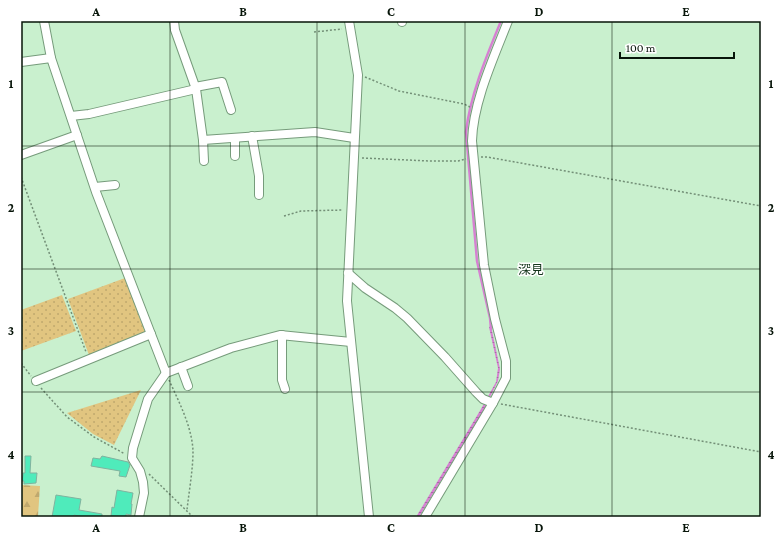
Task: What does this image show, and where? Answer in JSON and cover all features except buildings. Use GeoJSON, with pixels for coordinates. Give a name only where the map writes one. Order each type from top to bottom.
{"type":"FeatureCollection","features":[{"type":"Feature","properties":{"kind":"street"},"geometry":{"type":"LineString","coordinates":[[44,21],[51,58],[76,135],[166,373]]}},
{"type":"Feature","properties":{"kind":"street"},"geometry":{"type":"LineString","coordinates":[[174,21],[196,88],[203,140],[204,161]]}},
{"type":"Feature","properties":{"kind":"street"},"geometry":{"type":"LineString","coordinates":[[425,517],[493,403],[506,378],[506,361],[495,319],[484,265],[472,141],[472,124],[508,21]]}},
{"type":"Feature","properties":{"kind":"street"},"geometry":{"type":"LineString","coordinates":[[350,25],[358,71],[346,301],[369,517]]}},
{"type":"Feature","properties":{"kind":"street"},"geometry":{"type":"LineString","coordinates":[[21,62],[51,58]]}},
{"type":"Feature","properties":{"kind":"street"},"geometry":{"type":"LineString","coordinates":[[71,116],[89,114],[222,82],[231,110]]}},
{"type":"Feature","properties":{"kind":"street"},"geometry":{"type":"LineString","coordinates":[[203,140],[315,132],[354,138]]}},
{"type":"Feature","properties":{"kind":"street"},"geometry":{"type":"LineString","coordinates":[[21,155],[76,135]]}},
{"type":"Feature","properties":{"kind":"street"},"geometry":{"type":"LineString","coordinates":[[252,136],[259,176],[259,195]]}},
{"type":"Feature","properties":{"kind":"street"},"geometry":{"type":"LineString","coordinates":[[234,138],[235,156]]}},
{"type":"Feature","properties":{"kind":"street"},"geometry":{"type":"LineString","coordinates":[[95,187],[115,185]]}},
{"type":"Feature","properties":{"kind":"street"},"geometry":{"type":"LineString","coordinates":[[348,273],[365,288],[407,318],[476,392],[484,399],[493,403]]}},
{"type":"Feature","properties":{"kind":"street"},"geometry":{"type":"LineString","coordinates":[[36,382],[151,334]]}},
{"type":"Feature","properties":{"kind":"street"},"geometry":{"type":"LineString","coordinates":[[139,517],[144,493],[140,471],[132,458],[133,448],[148,399],[166,373],[231,348],[282,335],[351,342]]}},
{"type":"Feature","properties":{"kind":"street"},"geometry":{"type":"LineString","coordinates":[[282,335],[282,380],[285,389]]}},
{"type":"Feature","properties":{"kind":"street"},"geometry":{"type":"LineString","coordinates":[[181,368],[188,386]]}},
{"type":"Feature","properties":{"kind":"path"},"geometry":{"type":"LineString","coordinates":[[314,32],[350,25]]}},
{"type":"Feature","properties":{"kind":"path"},"geometry":{"type":"LineString","coordinates":[[358,71],[370,79],[399,91],[464,104],[476,109]]}},
{"type":"Feature","properties":{"kind":"path"},"geometry":{"type":"LineString","coordinates":[[354,158],[458,161],[474,157],[487,157],[761,206]]}},
{"type":"Feature","properties":{"kind":"path"},"geometry":{"type":"LineString","coordinates":[[21,177],[89,360]]}},
{"type":"Feature","properties":{"kind":"path"},"geometry":{"type":"LineString","coordinates":[[284,216],[301,211],[352,209]]}},
{"type":"Feature","properties":{"kind":"path"},"geometry":{"type":"LineString","coordinates":[[21,363],[67,417],[94,437],[132,458]]}},
{"type":"Feature","properties":{"kind":"path"},"geometry":{"type":"LineString","coordinates":[[166,373],[184,414],[193,452],[187,510]]}},
{"type":"Feature","properties":{"kind":"path"},"geometry":{"type":"LineString","coordinates":[[493,403],[761,452]]}},
{"type":"Feature","properties":{"kind":"path"},"geometry":{"type":"LineString","coordinates":[[148,473],[193,517]]}},
{"type":"Feature","properties":{"kind":"green space"},"geometry":{"type":"Polygon","coordinates":[[[125,278],[145,332],[89,355],[68,299],[125,278]]]}},
{"type":"Feature","properties":{"kind":"green space"},"geometry":{"type":"Polygon","coordinates":[[[62,295],[76,331],[21,351],[21,310],[62,295]]]}},
{"type":"Feature","properties":{"kind":"green space"},"geometry":{"type":"Polygon","coordinates":[[[141,390],[114,445],[93,434],[67,413],[141,390]]]}},
{"type":"Feature","properties":{"kind":"green space"},"geometry":{"type":"Polygon","coordinates":[[[21,485],[40,486],[38,516],[21,516],[21,485]]]}},
{"type":"Feature","properties":{"kind":"shaded area"},"geometry":{"type":"Polygon","coordinates":[[[491,326],[500,369],[498,381],[483,411],[419,517],[416,517],[496,382],[498,368],[489,327],[491,326]]]}},
{"type":"Feature","properties":{"kind":"waterway"},"geometry":{"type":"LineString","coordinates":[[491,329],[490,318],[477,261],[466,132],[475,90],[501,21]]}},
{"type":"Feature","properties":{"kind":"district","name":"深見"},"geometry":{"type":"Point","coordinates":[531,269]}}]}
